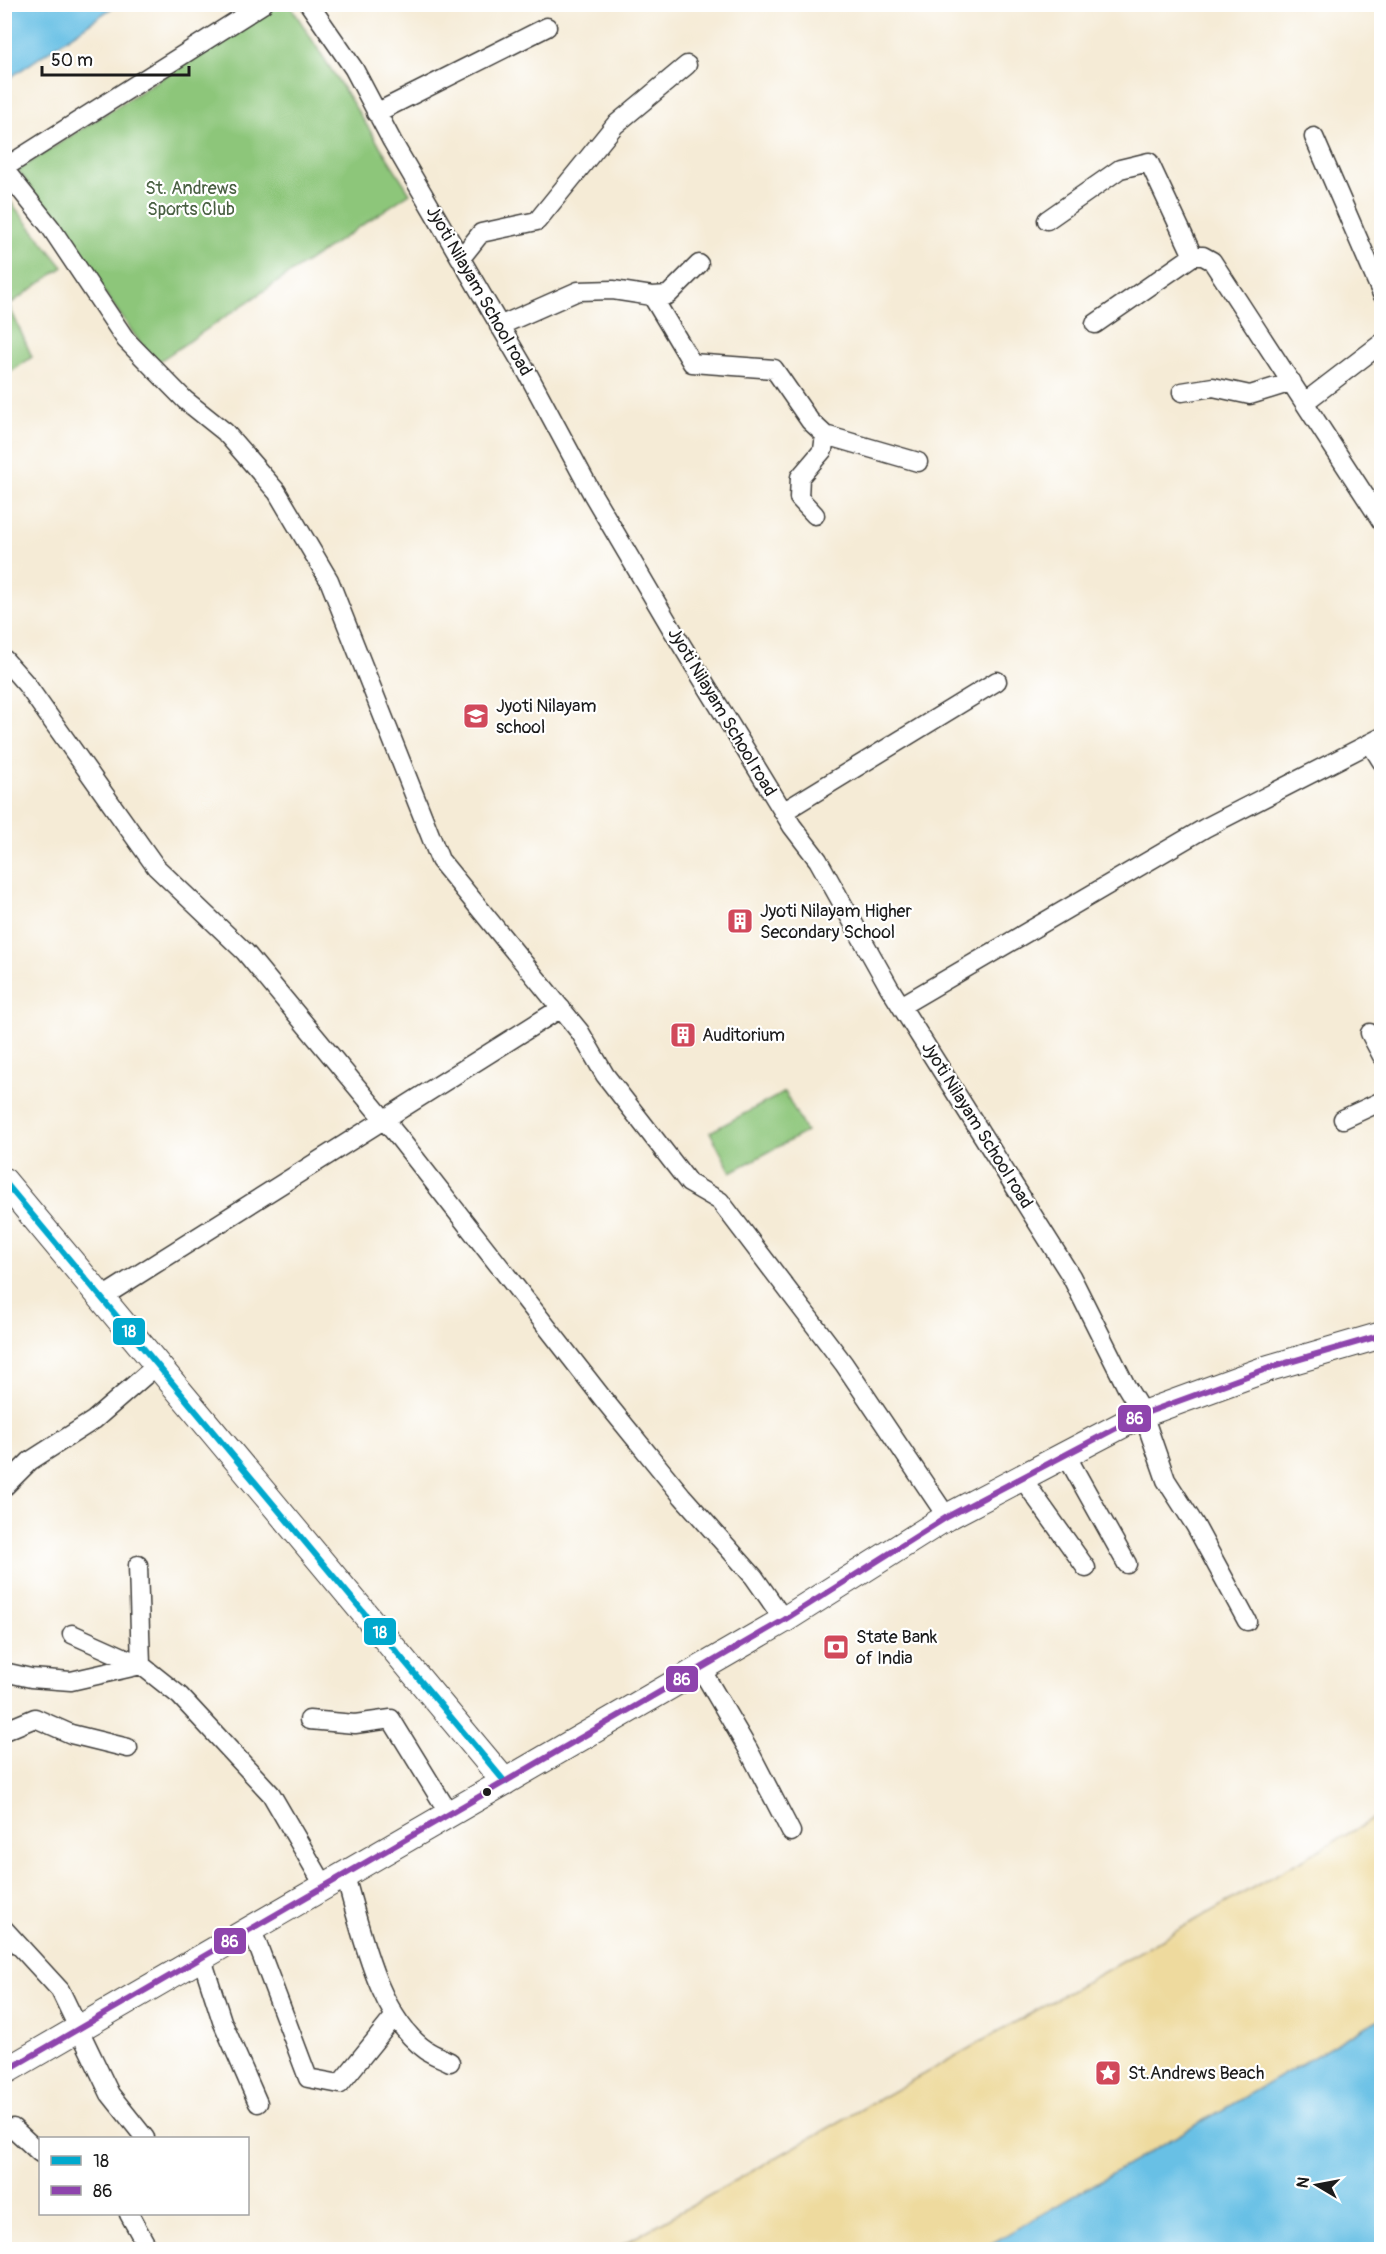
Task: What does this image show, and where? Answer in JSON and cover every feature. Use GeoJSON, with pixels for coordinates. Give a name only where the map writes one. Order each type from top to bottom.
{"type":"FeatureCollection","features":[{"type":"Feature","properties":{"kind":"main road"},"geometry":{"type":"LineString","coordinates":[[7,1189],[101,1298],[505,1782]]}},
{"type":"Feature","properties":{"kind":"main road"},"geometry":{"type":"LineString","coordinates":[[4,2072],[701,1669],[784,1620],[946,1517],[1143,1414],[1269,1368],[1380,1339]]}},
{"type":"Feature","properties":{"kind":"street"},"geometry":{"type":"LineString","coordinates":[[263,4],[4,169],[51,228],[126,340],[185,400],[225,432],[277,492],[329,579],[440,860],[561,1008],[606,1075],[689,1183],[720,1201],[844,1365],[946,1517]]}},
{"type":"Feature","properties":{"kind":"street","name":"Jyoti Nilayam School road"},"geometry":{"type":"LineString","coordinates":[[309,4],[354,69],[376,113],[461,258],[593,495],[783,812],[818,860],[901,1006],[1071,1276],[1126,1386],[1143,1414],[1166,1480],[1195,1525],[1247,1621]]}},
{"type":"Feature","properties":{"kind":"street"},"geometry":{"type":"LineString","coordinates":[[376,113],[547,27]]}},
{"type":"Feature","properties":{"kind":"street"},"geometry":{"type":"LineString","coordinates":[[461,258],[481,233],[537,221],[615,125],[687,65]]}},
{"type":"Feature","properties":{"kind":"street"},"geometry":{"type":"LineString","coordinates":[[1314,137],[1382,294]]}},
{"type":"Feature","properties":{"kind":"street"},"geometry":{"type":"LineString","coordinates":[[1047,220],[1120,169],[1149,162],[1193,256]]}},
{"type":"Feature","properties":{"kind":"street"},"geometry":{"type":"LineString","coordinates":[[1095,324],[1193,256],[1203,256],[1212,261],[1221,270],[1382,522]]}},
{"type":"Feature","properties":{"kind":"street"},"geometry":{"type":"LineString","coordinates":[[499,326],[578,291],[613,290],[652,296],[668,295],[699,264]]}},
{"type":"Feature","properties":{"kind":"street"},"geometry":{"type":"LineString","coordinates":[[652,296],[692,363],[774,369],[810,421],[825,435],[918,462]]}},
{"type":"Feature","properties":{"kind":"street"},"geometry":{"type":"LineString","coordinates":[[1305,402],[1382,343]]}},
{"type":"Feature","properties":{"kind":"street"},"geometry":{"type":"LineString","coordinates":[[1182,392],[1213,387],[1250,394],[1292,382]]}},
{"type":"Feature","properties":{"kind":"street"},"geometry":{"type":"LineString","coordinates":[[815,515],[799,498],[800,477],[824,450],[825,435]]}},
{"type":"Feature","properties":{"kind":"street"},"geometry":{"type":"LineString","coordinates":[[4,659],[26,684],[156,867],[245,952],[383,1119],[682,1496],[754,1577],[784,1620]]}},
{"type":"Feature","properties":{"kind":"street"},"geometry":{"type":"LineString","coordinates":[[783,812],[997,681]]}},
{"type":"Feature","properties":{"kind":"street"},"geometry":{"type":"LineString","coordinates":[[901,1006],[1205,828],[1376,740],[1382,762]]}},
{"type":"Feature","properties":{"kind":"street"},"geometry":{"type":"LineString","coordinates":[[101,1298],[561,1008]]}},
{"type":"Feature","properties":{"kind":"street"},"geometry":{"type":"LineString","coordinates":[[1370,1033],[1382,1056]]}},
{"type":"Feature","properties":{"kind":"street"},"geometry":{"type":"LineString","coordinates":[[1343,1119],[1382,1101]]}},
{"type":"Feature","properties":{"kind":"street"},"geometry":{"type":"LineString","coordinates":[[4,1487],[30,1461],[94,1420],[157,1365]]}},
{"type":"Feature","properties":{"kind":"street"},"geometry":{"type":"LineString","coordinates":[[1066,1455],[1127,1564]]}},
{"type":"Feature","properties":{"kind":"street"},"geometry":{"type":"LineString","coordinates":[[1022,1478],[1086,1568]]}},
{"type":"Feature","properties":{"kind":"street"},"geometry":{"type":"LineString","coordinates":[[138,1565],[141,1665]]}},
{"type":"Feature","properties":{"kind":"street"},"geometry":{"type":"LineString","coordinates":[[72,1634],[141,1665],[180,1696],[271,1794],[335,1881],[394,2017],[424,2049],[450,2062]]}},
{"type":"Feature","properties":{"kind":"street"},"geometry":{"type":"LineString","coordinates":[[4,1672],[31,1678],[71,1681],[141,1665]]}},
{"type":"Feature","properties":{"kind":"street"},"geometry":{"type":"LineString","coordinates":[[701,1669],[748,1749],[791,1832]]}},
{"type":"Feature","properties":{"kind":"street"},"geometry":{"type":"LineString","coordinates":[[4,1731],[35,1718],[71,1734],[128,1748]]}},
{"type":"Feature","properties":{"kind":"street"},"geometry":{"type":"LineString","coordinates":[[309,1720],[355,1724],[391,1719],[450,1815]]}},
{"type":"Feature","properties":{"kind":"street"},"geometry":{"type":"LineString","coordinates":[[4,1929],[60,1990],[110,2094],[143,2137]]}},
{"type":"Feature","properties":{"kind":"street"},"geometry":{"type":"LineString","coordinates":[[252,1930],[308,2078],[340,2084],[394,2017]]}},
{"type":"Feature","properties":{"kind":"street"},"geometry":{"type":"LineString","coordinates":[[202,1959],[222,2021],[258,2103]]}},
{"type":"Feature","properties":{"kind":"street"},"geometry":{"type":"LineString","coordinates":[[4,2130],[13,2128],[39,2152]]}},
{"type":"Feature","properties":{"kind":"street"},"geometry":{"type":"LineString","coordinates":[[130,2215],[149,2250]]}},
{"type":"Feature","properties":{"kind":"green space","name":"St. Andrews Sports Club"},"geometry":{"type":"Polygon","coordinates":[[[275,5],[290,5],[410,193],[155,364],[18,170],[275,5]]]}},
{"type":"Feature","properties":{"kind":"green space"},"geometry":{"type":"Polygon","coordinates":[[[5,195],[63,267],[9,305],[32,357],[5,376],[5,195]]]}},
{"type":"Feature","properties":{"kind":"green space"},"geometry":{"type":"Polygon","coordinates":[[[785,1092],[806,1132],[731,1172],[710,1132],[785,1092]]]}},
{"type":"Feature","properties":{"kind":"sand","name":"St.Andrews Beach"},"geometry":{"type":"Polygon","coordinates":[[[1381,1815],[1381,2018],[982,2249],[613,2250],[1381,1815]]]}},
{"type":"Feature","properties":{"kind":"water"},"geometry":{"type":"Polygon","coordinates":[[[9,4],[116,5],[5,81],[5,8],[9,4]]]}},
{"type":"Feature","properties":{"kind":"water"},"geometry":{"type":"Polygon","coordinates":[[[1381,2018],[1381,2249],[982,2249],[1381,2018]]]}},
{"type":"Feature","properties":{"kind":"transit line","name":"18"},"geometry":{"type":"LineString","coordinates":[[4,1181],[505,1782]]}},
{"type":"Feature","properties":{"kind":"transit line","name":"86"},"geometry":{"type":"LineString","coordinates":[[4,2072],[784,1620],[947,1517],[1143,1414],[1269,1368],[1382,1335]]}},
{"type":"Feature","properties":{"kind":"place","name":"Jyoti Nilayam school"},"geometry":{"type":"Point","coordinates":[476,716]}},
{"type":"Feature","properties":{"kind":"place","name":"Jyoti Nilayam Higher Secondary School"},"geometry":{"type":"Point","coordinates":[740,921]}},
{"type":"Feature","properties":{"kind":"place","name":"Auditorium"},"geometry":{"type":"Point","coordinates":[683,1035]}},
{"type":"Feature","properties":{"kind":"place","name":"State Bank of India"},"geometry":{"type":"Point","coordinates":[836,1647]}},
{"type":"Feature","properties":{"kind":"place","name":"St.Andrews Beach"},"geometry":{"type":"Point","coordinates":[1108,2073]}}]}
